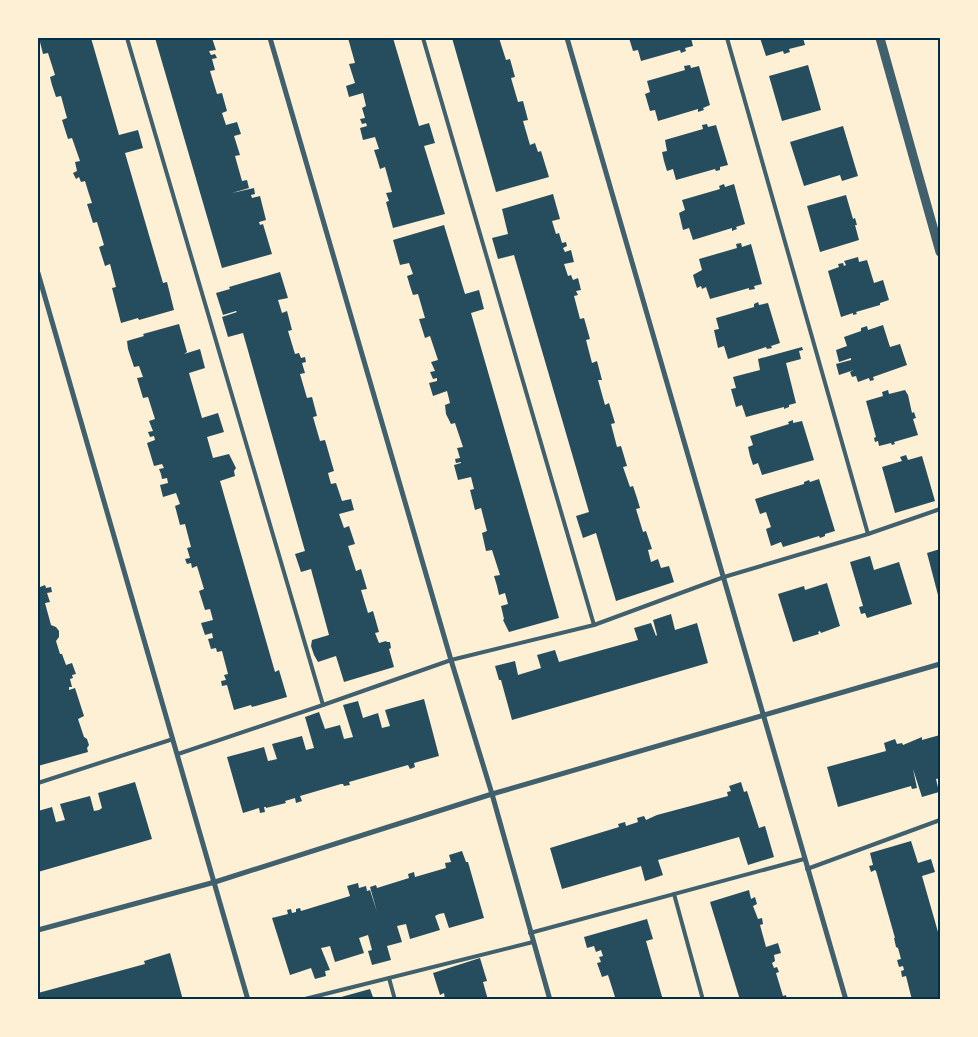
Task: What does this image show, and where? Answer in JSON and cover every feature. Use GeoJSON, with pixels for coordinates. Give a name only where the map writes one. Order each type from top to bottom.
{"type":"FeatureCollection","features":[{"type":"Feature","properties":{"kind":"street"},"geometry":{"type":"LineString","coordinates":[[270,38],[451,660],[492,794],[550,1000]]}},
{"type":"Feature","properties":{"kind":"street"},"geometry":{"type":"LineString","coordinates":[[568,38],[846,1000]]}},
{"type":"Feature","properties":{"kind":"street"},"geometry":{"type":"LineString","coordinates":[[880,38],[940,252]]}},
{"type":"Feature","properties":{"kind":"street"},"geometry":{"type":"LineString","coordinates":[[38,273],[248,1000]]}},
{"type":"Feature","properties":{"kind":"street"},"geometry":{"type":"LineString","coordinates":[[38,930],[215,882],[492,794],[940,664]]}},
{"type":"Feature","properties":{"kind":"lane"},"geometry":{"type":"LineString","coordinates":[[127,38],[323,705]]}},
{"type":"Feature","properties":{"kind":"lane"},"geometry":{"type":"LineString","coordinates":[[423,38],[594,625]]}},
{"type":"Feature","properties":{"kind":"lane"},"geometry":{"type":"LineString","coordinates":[[727,38],[868,534]]}},
{"type":"Feature","properties":{"kind":"lane"},"geometry":{"type":"LineString","coordinates":[[178,754],[451,660],[594,625],[724,577],[868,534],[940,510]]}},
{"type":"Feature","properties":{"kind":"lane"},"geometry":{"type":"LineString","coordinates":[[38,783],[174,739]]}},
{"type":"Feature","properties":{"kind":"lane"},"geometry":{"type":"LineString","coordinates":[[808,869],[940,820]]}},
{"type":"Feature","properties":{"kind":"lane"},"geometry":{"type":"LineString","coordinates":[[530,933],[804,859]]}},
{"type":"Feature","properties":{"kind":"lane"},"geometry":{"type":"LineString","coordinates":[[674,894],[703,1000]]}},
{"type":"Feature","properties":{"kind":"lane"},"geometry":{"type":"LineString","coordinates":[[301,1000],[533,942]]}},
{"type":"Feature","properties":{"kind":"lane"},"geometry":{"type":"LineString","coordinates":[[388,978],[395,1000]]}},
{"type":"Feature","properties":{"kind":"building"},"geometry":{"type":"Polygon","coordinates":[[[39,38],[91,38],[119,135],[138,130],[143,148],[125,153],[163,283],[167,282],[174,310],[121,323],[112,288],[116,287],[110,264],[105,266],[99,247],[104,245],[97,222],[93,223],[87,204],[92,203],[85,181],[81,182],[79,177],[76,179],[73,173],[77,171],[75,162],[80,161],[72,138],[68,139],[62,120],[67,118],[61,96],[56,97],[50,77],[55,75],[48,53],[43,54],[39,38]]]}},
{"type":"Feature","properties":{"kind":"building"},"geometry":{"type":"Polygon","coordinates":[[[155,38],[200,38],[201,40],[212,38],[216,50],[209,51],[211,55],[215,54],[217,58],[212,59],[215,70],[210,71],[217,94],[222,93],[227,111],[222,113],[226,125],[237,122],[241,134],[234,136],[240,155],[235,156],[242,181],[247,180],[249,188],[232,193],[254,188],[255,194],[251,195],[252,198],[260,196],[266,220],[259,222],[260,225],[263,224],[272,254],[222,268],[155,38]]]}},
{"type":"Feature","properties":{"kind":"building"},"geometry":{"type":"Polygon","coordinates":[[[348,38],[393,38],[419,126],[429,123],[435,143],[424,146],[445,214],[393,228],[386,202],[389,201],[386,193],[392,192],[385,167],[380,169],[374,150],[379,149],[375,137],[363,140],[360,128],[367,126],[366,123],[362,124],[360,119],[365,118],[362,108],[366,106],[363,93],[349,97],[346,86],[355,83],[349,64],[355,63],[348,38]]]}},
{"type":"Feature","properties":{"kind":"building"},"geometry":{"type":"Polygon","coordinates":[[[452,38],[499,38],[506,60],[510,59],[515,77],[511,78],[518,102],[523,101],[528,120],[523,121],[530,145],[535,143],[538,152],[541,151],[549,177],[496,192],[452,38]]]}},
{"type":"Feature","properties":{"kind":"building"},"geometry":{"type":"Polygon","coordinates":[[[629,38],[691,38],[693,46],[685,48],[686,51],[681,53],[680,50],[641,61],[638,50],[633,51],[629,38]]]}},
{"type":"Feature","properties":{"kind":"building"},"geometry":{"type":"Polygon","coordinates":[[[760,38],[803,38],[805,45],[789,49],[790,52],[784,54],[783,51],[766,56],[760,38]]]}},
{"type":"Feature","properties":{"kind":"building"},"geometry":{"type":"Polygon","coordinates":[[[690,65],[691,68],[699,66],[710,105],[698,112],[698,109],[658,121],[655,110],[650,111],[645,94],[650,92],[647,81],[685,70],[684,66],[690,65]]]}},
{"type":"Feature","properties":{"kind":"building"},"geometry":{"type":"Polygon","coordinates":[[[808,65],[821,110],[782,121],[769,76],[808,65]]]}},
{"type":"Feature","properties":{"kind":"building"},"geometry":{"type":"Polygon","coordinates":[[[707,124],[708,127],[716,125],[728,165],[720,167],[720,170],[716,171],[715,169],[676,180],[673,169],[667,171],[664,161],[662,152],[667,151],[665,140],[703,129],[702,125],[707,124]]]}},
{"type":"Feature","properties":{"kind":"building"},"geometry":{"type":"Polygon","coordinates":[[[843,126],[858,176],[842,181],[840,175],[804,186],[790,142],[843,126]]]}},
{"type":"Feature","properties":{"kind":"building"},"geometry":{"type":"Polygon","coordinates":[[[724,184],[725,187],[734,184],[745,224],[736,227],[737,229],[732,231],[732,228],[693,240],[689,228],[683,230],[679,213],[685,210],[682,200],[720,189],[719,186],[724,184]]]}},
{"type":"Feature","properties":{"kind":"building"},"geometry":{"type":"Polygon","coordinates":[[[553,194],[560,219],[552,221],[556,234],[559,233],[562,243],[566,242],[567,246],[563,248],[565,252],[571,250],[574,262],[564,264],[568,276],[571,275],[573,280],[578,278],[581,290],[576,291],[578,295],[574,296],[580,319],[584,318],[590,339],[586,340],[592,363],[597,361],[602,380],[598,380],[605,405],[609,403],[615,423],[611,424],[617,447],[621,446],[627,466],[623,467],[630,487],[633,486],[640,508],[636,509],[643,532],[646,531],[652,549],[648,550],[651,562],[658,559],[661,568],[669,566],[674,582],[616,601],[596,533],[583,538],[576,516],[589,512],[514,255],[498,259],[492,238],[508,234],[502,209],[553,194]]]}},
{"type":"Feature","properties":{"kind":"building"},"geometry":{"type":"Polygon","coordinates":[[[846,195],[853,219],[855,218],[859,240],[820,252],[807,206],[846,195]]]}},
{"type":"Feature","properties":{"kind":"building"},"geometry":{"type":"Polygon","coordinates":[[[444,225],[465,294],[479,290],[484,309],[471,313],[559,618],[509,632],[503,620],[501,606],[508,604],[505,593],[499,595],[494,576],[500,575],[492,550],[486,551],[482,533],[487,531],[481,508],[475,510],[470,490],[474,489],[471,477],[458,480],[454,465],[461,463],[456,463],[455,459],[460,458],[457,448],[463,447],[455,423],[451,424],[446,414],[445,405],[450,403],[447,391],[433,396],[429,383],[437,381],[437,378],[433,379],[430,372],[435,371],[431,362],[438,360],[430,336],[425,338],[419,319],[425,318],[418,294],[413,295],[407,276],[413,274],[409,263],[400,265],[393,240],[444,225]]]}},
{"type":"Feature","properties":{"kind":"building"},"geometry":{"type":"Polygon","coordinates":[[[741,243],[742,247],[751,244],[762,284],[754,286],[755,289],[749,290],[749,288],[710,299],[706,287],[702,289],[701,286],[697,288],[693,275],[702,270],[699,259],[737,248],[736,244],[741,243]]]}},
{"type":"Feature","properties":{"kind":"building"},"geometry":{"type":"Polygon","coordinates":[[[858,257],[859,262],[867,260],[874,283],[883,280],[889,300],[880,303],[880,305],[856,312],[857,314],[853,315],[853,313],[841,317],[828,271],[839,267],[838,264],[843,263],[844,266],[846,265],[844,261],[858,257]]]}},
{"type":"Feature","properties":{"kind":"building"},"geometry":{"type":"Polygon","coordinates":[[[280,272],[288,298],[278,300],[282,313],[287,311],[292,330],[288,331],[295,354],[299,353],[301,358],[305,357],[306,362],[302,363],[305,373],[300,374],[307,398],[312,397],[317,416],[313,417],[320,441],[325,440],[334,471],[328,473],[331,484],[336,483],[342,501],[351,499],[354,510],[339,514],[344,528],[349,526],[355,544],[348,546],[356,571],[361,569],[367,589],[361,590],[368,613],[373,611],[379,632],[375,633],[379,643],[390,642],[391,648],[389,649],[394,667],[344,682],[336,656],[318,662],[311,646],[312,640],[329,635],[311,569],[301,572],[295,554],[305,551],[243,333],[228,337],[222,317],[237,312],[223,315],[216,293],[230,289],[229,287],[280,272]]]}},
{"type":"Feature","properties":{"kind":"building"},"geometry":{"type":"Polygon","coordinates":[[[758,302],[759,305],[768,303],[780,343],[771,346],[772,348],[767,349],[766,347],[728,359],[724,346],[718,348],[714,330],[719,329],[716,318],[754,307],[754,304],[758,302]]]}},
{"type":"Feature","properties":{"kind":"building"},"geometry":{"type":"Polygon","coordinates":[[[179,324],[187,352],[184,354],[200,349],[205,368],[189,373],[202,418],[218,413],[224,432],[207,437],[213,458],[229,454],[236,468],[234,471],[235,476],[220,481],[275,672],[279,670],[287,697],[234,710],[227,685],[222,686],[221,681],[226,680],[224,675],[228,674],[222,651],[217,652],[216,648],[211,649],[208,639],[213,638],[212,633],[205,635],[201,623],[213,620],[210,609],[205,610],[199,591],[204,589],[197,566],[192,568],[191,563],[187,564],[185,559],[190,558],[187,548],[191,547],[185,524],[180,525],[175,506],[180,504],[176,493],[163,497],[160,485],[168,483],[167,478],[162,479],[159,469],[164,468],[162,464],[154,466],[147,443],[155,440],[154,436],[150,437],[148,432],[153,431],[149,421],[155,419],[148,397],[143,398],[137,378],[143,377],[139,366],[134,367],[128,349],[127,341],[144,336],[143,334],[179,324]]]}},
{"type":"Feature","properties":{"kind":"building"},"geometry":{"type":"Polygon","coordinates":[[[883,325],[890,347],[900,344],[907,365],[873,377],[874,380],[870,381],[869,378],[858,382],[856,376],[852,377],[850,372],[854,370],[839,375],[836,364],[851,360],[851,358],[839,362],[836,350],[847,346],[844,337],[861,331],[861,328],[867,326],[868,330],[883,325]]]}},
{"type":"Feature","properties":{"kind":"building"},"geometry":{"type":"Polygon","coordinates":[[[802,347],[803,350],[799,351],[801,359],[786,363],[796,403],[784,409],[784,407],[746,417],[742,405],[736,407],[731,389],[736,388],[733,377],[760,370],[758,359],[802,347]]]}},
{"type":"Feature","properties":{"kind":"building"},"geometry":{"type":"Polygon","coordinates":[[[888,390],[889,394],[905,390],[912,413],[914,412],[916,418],[913,419],[918,435],[894,442],[895,444],[892,445],[891,443],[879,446],[878,441],[875,442],[874,438],[876,437],[866,401],[883,396],[882,392],[888,390]]]}},
{"type":"Feature","properties":{"kind":"building"},"geometry":{"type":"Polygon","coordinates":[[[793,420],[793,423],[802,421],[814,460],[762,475],[758,463],[753,465],[750,456],[748,447],[753,445],[750,436],[789,424],[788,422],[793,420]]]}},
{"type":"Feature","properties":{"kind":"building"},"geometry":{"type":"Polygon","coordinates":[[[906,455],[908,460],[922,456],[935,501],[895,513],[882,467],[902,461],[900,457],[906,455]]]}},
{"type":"Feature","properties":{"kind":"building"},"geometry":{"type":"Polygon","coordinates":[[[819,479],[835,531],[825,534],[825,536],[820,538],[819,536],[783,547],[781,542],[771,546],[766,529],[771,527],[766,512],[760,514],[755,499],[804,484],[804,482],[809,480],[810,482],[819,479]]]}},
{"type":"Feature","properties":{"kind":"building"},"geometry":{"type":"Polygon","coordinates":[[[940,549],[940,594],[938,595],[927,553],[940,549]]]}},
{"type":"Feature","properties":{"kind":"building"},"geometry":{"type":"Polygon","coordinates":[[[870,556],[874,570],[899,562],[912,604],[867,618],[865,613],[861,614],[859,607],[863,606],[850,562],[870,556]]]}},
{"type":"Feature","properties":{"kind":"building"},"geometry":{"type":"Polygon","coordinates":[[[38,582],[40,587],[45,585],[46,588],[51,587],[52,592],[47,593],[50,602],[45,603],[51,625],[59,631],[59,637],[56,641],[60,654],[62,654],[66,665],[72,663],[76,674],[72,675],[73,678],[70,679],[72,687],[69,687],[69,690],[75,688],[84,716],[78,719],[89,745],[87,748],[88,752],[38,766],[38,582]]]}},
{"type":"Feature","properties":{"kind":"building"},"geometry":{"type":"Polygon","coordinates":[[[827,583],[840,626],[821,633],[820,631],[818,632],[819,634],[793,642],[778,594],[804,586],[805,590],[827,583]]]}},
{"type":"Feature","properties":{"kind":"building"},"geometry":{"type":"Polygon","coordinates":[[[671,614],[675,630],[697,623],[708,663],[512,720],[501,680],[499,680],[495,666],[515,661],[518,675],[541,668],[537,655],[555,650],[559,662],[638,640],[634,628],[651,623],[656,636],[653,620],[671,614]]]}},
{"type":"Feature","properties":{"kind":"building"},"geometry":{"type":"Polygon","coordinates":[[[424,699],[439,756],[414,763],[415,767],[410,769],[408,765],[349,782],[350,785],[344,786],[341,784],[300,796],[302,801],[296,803],[295,798],[285,801],[286,803],[264,807],[265,812],[260,813],[259,808],[243,813],[227,757],[264,747],[268,761],[277,759],[272,744],[302,736],[306,750],[314,748],[305,717],[319,712],[325,729],[340,725],[344,739],[353,737],[343,705],[358,701],[363,718],[378,713],[382,728],[390,726],[385,710],[424,699]]]}},
{"type":"Feature","properties":{"kind":"building"},"geometry":{"type":"Polygon","coordinates":[[[940,735],[940,778],[936,779],[939,792],[922,797],[913,769],[917,788],[912,789],[911,786],[838,807],[827,767],[886,751],[884,743],[895,739],[897,744],[902,743],[903,745],[922,737],[922,740],[940,735]]]}},
{"type":"Feature","properties":{"kind":"building"},"geometry":{"type":"Polygon","coordinates":[[[135,782],[152,839],[38,872],[38,811],[52,807],[56,822],[65,820],[60,804],[90,796],[94,811],[99,810],[102,808],[98,793],[135,782]]]}},
{"type":"Feature","properties":{"kind":"building"},"geometry":{"type":"Polygon","coordinates":[[[741,782],[744,792],[747,791],[759,828],[765,826],[774,857],[748,865],[739,837],[658,860],[663,875],[645,881],[641,866],[562,889],[550,848],[619,827],[618,824],[625,822],[626,826],[638,822],[637,818],[644,816],[646,820],[657,815],[728,796],[727,792],[731,791],[729,786],[741,782]]]}},
{"type":"Feature","properties":{"kind":"building"},"geometry":{"type":"Polygon","coordinates":[[[911,841],[918,863],[931,859],[935,872],[922,876],[940,939],[940,1000],[912,1000],[906,976],[902,977],[901,971],[904,970],[903,966],[899,967],[897,960],[901,959],[896,947],[876,871],[871,872],[869,866],[873,865],[870,853],[911,841]]]}},
{"type":"Feature","properties":{"kind":"building"},"geometry":{"type":"Polygon","coordinates":[[[462,851],[466,862],[468,862],[484,918],[449,928],[444,913],[439,914],[435,916],[440,930],[410,939],[406,924],[397,926],[402,942],[387,946],[391,960],[372,965],[368,951],[372,950],[368,935],[359,938],[364,953],[335,962],[330,946],[321,948],[330,970],[325,971],[326,976],[315,979],[311,968],[290,975],[272,918],[288,914],[287,910],[291,909],[292,913],[300,908],[301,911],[350,896],[347,886],[358,883],[359,888],[366,886],[367,891],[370,890],[377,912],[370,887],[376,885],[377,888],[409,878],[408,874],[414,872],[415,877],[446,868],[445,863],[451,862],[449,855],[462,851]]]}},
{"type":"Feature","properties":{"kind":"building"},"geometry":{"type":"Polygon","coordinates":[[[749,890],[751,899],[755,897],[757,904],[753,906],[758,919],[762,918],[763,924],[760,925],[766,947],[778,943],[781,953],[774,955],[775,961],[772,963],[774,968],[777,967],[779,972],[776,973],[783,996],[786,995],[787,1000],[740,1000],[710,902],[749,890]]]}},
{"type":"Feature","properties":{"kind":"building"},"geometry":{"type":"Polygon","coordinates":[[[647,919],[653,939],[646,941],[663,1000],[611,1000],[611,998],[615,997],[608,975],[602,977],[597,963],[601,962],[599,957],[603,956],[601,950],[596,952],[594,946],[587,948],[584,937],[647,919]]]}},
{"type":"Feature","properties":{"kind":"building"},"geometry":{"type":"Polygon","coordinates":[[[170,953],[183,1000],[38,1000],[38,993],[145,964],[144,961],[170,953]]]}},
{"type":"Feature","properties":{"kind":"building"},"geometry":{"type":"Polygon","coordinates":[[[480,958],[487,981],[483,982],[488,1000],[445,1000],[444,993],[440,995],[433,973],[480,958]]]}},
{"type":"Feature","properties":{"kind":"building"},"geometry":{"type":"Polygon","coordinates":[[[370,989],[374,1000],[334,1000],[334,999],[370,989]]]}}]}
